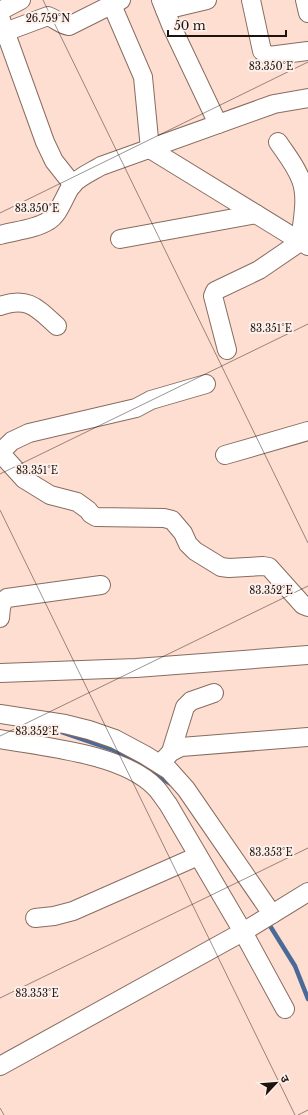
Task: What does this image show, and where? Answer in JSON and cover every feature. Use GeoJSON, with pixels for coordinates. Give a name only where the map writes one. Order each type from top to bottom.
{"type":"FeatureCollection","features":[{"type":"Feature","properties":{"kind":"street"},"geometry":{"type":"LineString","coordinates":[[0,11],[21,0]]}},
{"type":"Feature","properties":{"kind":"street"},"geometry":{"type":"LineString","coordinates":[[207,0],[163,5],[218,124]]}},
{"type":"Feature","properties":{"kind":"street"},"geometry":{"type":"LineString","coordinates":[[251,0],[262,51],[265,54],[269,56],[308,51]]}},
{"type":"Feature","properties":{"kind":"street"},"geometry":{"type":"LineString","coordinates":[[305,0],[308,13]]}},
{"type":"Feature","properties":{"kind":"street"},"geometry":{"type":"LineString","coordinates":[[73,185],[49,153],[3,24],[48,16],[55,18],[64,25],[68,26],[117,2],[143,77],[150,149]]}},
{"type":"Feature","properties":{"kind":"street"},"geometry":{"type":"LineString","coordinates":[[0,235],[42,224],[49,220],[73,185],[85,175],[101,166],[274,104],[308,98]]}},
{"type":"Feature","properties":{"kind":"street"},"geometry":{"type":"LineString","coordinates":[[278,142],[301,179],[305,198],[304,244]]}},
{"type":"Feature","properties":{"kind":"street"},"geometry":{"type":"LineString","coordinates":[[150,149],[304,244]]}},
{"type":"Feature","properties":{"kind":"street"},"geometry":{"type":"LineString","coordinates":[[120,239],[256,214]]}},
{"type":"Feature","properties":{"kind":"street"},"geometry":{"type":"LineString","coordinates":[[227,350],[213,296],[215,291],[259,270],[304,244]]}},
{"type":"Feature","properties":{"kind":"street"},"geometry":{"type":"LineString","coordinates":[[0,306],[19,302],[31,304],[40,310],[57,326]]}},
{"type":"Feature","properties":{"kind":"street"},"geometry":{"type":"LineString","coordinates":[[206,384],[151,400],[136,408],[29,433],[12,441],[0,455],[5,458],[24,479],[50,495],[77,502],[96,517],[164,518],[172,520],[183,533],[188,544],[221,567],[268,567],[303,605],[308,607]]}},
{"type":"Feature","properties":{"kind":"street"},"geometry":{"type":"LineString","coordinates":[[225,455],[308,431]]}},
{"type":"Feature","properties":{"kind":"street"},"geometry":{"type":"LineString","coordinates":[[0,618],[1,605],[4,596],[101,585]]}},
{"type":"Feature","properties":{"kind":"street"},"geometry":{"type":"LineString","coordinates":[[0,674],[136,668],[308,655]]}},
{"type":"Feature","properties":{"kind":"street"},"geometry":{"type":"LineString","coordinates":[[214,693],[191,701],[185,707],[165,758],[169,770],[186,789],[270,916]]}},
{"type":"Feature","properties":{"kind":"street"},"geometry":{"type":"LineString","coordinates":[[0,714],[65,724],[89,730],[165,758]]}},
{"type":"Feature","properties":{"kind":"street"},"geometry":{"type":"LineString","coordinates":[[165,758],[180,747],[308,737]]}},
{"type":"Feature","properties":{"kind":"street"},"geometry":{"type":"LineString","coordinates":[[0,739],[91,756],[126,768],[147,780],[156,788],[168,804],[198,856],[246,930],[284,1009]]}},
{"type":"Feature","properties":{"kind":"street"},"geometry":{"type":"LineString","coordinates":[[35,918],[54,916],[73,911],[198,856]]}},
{"type":"Feature","properties":{"kind":"street"},"geometry":{"type":"LineString","coordinates":[[0,1066],[246,930],[308,892]]}},
{"type":"Feature","properties":{"kind":"waterway"},"geometry":{"type":"LineString","coordinates":[[59,731],[114,750],[171,784]]}},
{"type":"Feature","properties":{"kind":"waterway"},"geometry":{"type":"LineString","coordinates":[[267,921],[295,966],[308,999]]}}]}
